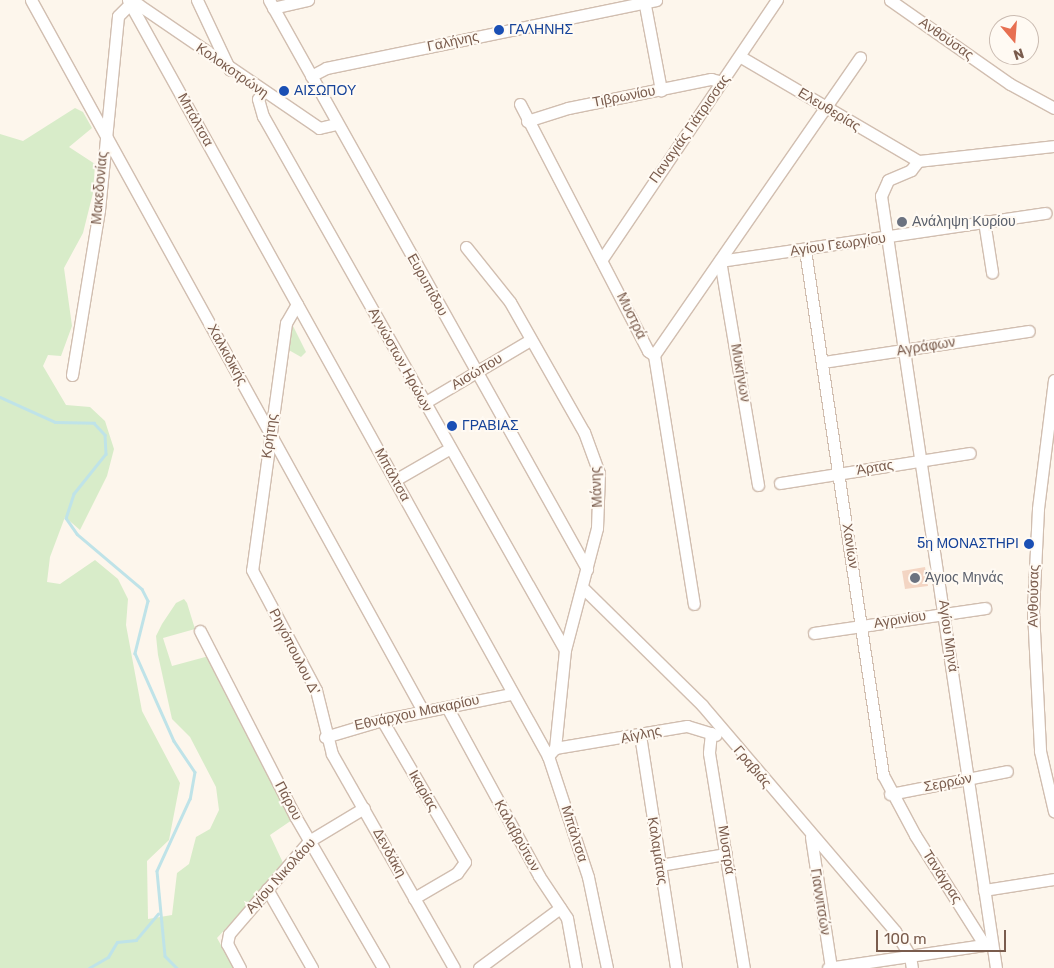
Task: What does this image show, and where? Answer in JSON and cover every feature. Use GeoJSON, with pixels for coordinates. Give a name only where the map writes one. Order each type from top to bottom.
{"type":"FeatureCollection","features":[{"type":"Feature","properties":{"kind":"street","name":"Χαλκιδικής"},"geometry":{"type":"LineString","coordinates":[[30,0],[104,138],[271,433],[423,711]]}},
{"type":"Feature","properties":{"kind":"street"},"geometry":{"type":"LineString","coordinates":[[197,0],[230,70]]}},
{"type":"Feature","properties":{"kind":"street"},"geometry":{"type":"LineString","coordinates":[[271,4],[308,0]]}},
{"type":"Feature","properties":{"kind":"street","name":"Παναγιάς Γιάτρισσας"},"geometry":{"type":"LineString","coordinates":[[602,258],[777,0]]}},
{"type":"Feature","properties":{"kind":"street","name":"Ανθούσας"},"geometry":{"type":"LineString","coordinates":[[890,0],[1010,84],[1054,108]]}},
{"type":"Feature","properties":{"kind":"street"},"geometry":{"type":"LineString","coordinates":[[648,1],[661,90]]}},
{"type":"Feature","properties":{"kind":"street","name":"Γαλήνης"},"geometry":{"type":"LineString","coordinates":[[311,76],[326,68],[648,1]]}},
{"type":"Feature","properties":{"kind":"street","name":"Μακεδονίας"},"geometry":{"type":"LineString","coordinates":[[72,375],[90,273],[118,16],[129,2]]}},
{"type":"Feature","properties":{"kind":"street","name":"Κολοκοτρώνη"},"geometry":{"type":"LineString","coordinates":[[129,2],[139,5],[262,93],[319,128],[336,124]]}},
{"type":"Feature","properties":{"kind":"street","name":"Μπάλτσα"},"geometry":{"type":"LineString","coordinates":[[129,2],[395,480],[511,694],[551,752],[585,868],[607,968]]}},
{"type":"Feature","properties":{"kind":"street","name":"Ευρυπίδου"},"geometry":{"type":"LineString","coordinates":[[271,4],[336,124],[587,569]]}},
{"type":"Feature","properties":{"kind":"street","name":"Ελευθερίας"},"geometry":{"type":"LineString","coordinates":[[740,57],[918,161]]}},
{"type":"Feature","properties":{"kind":"street"},"geometry":{"type":"LineString","coordinates":[[654,355],[860,57]]}},
{"type":"Feature","properties":{"kind":"street","name":"Τιβρωνίου"},"geometry":{"type":"LineString","coordinates":[[527,122],[568,108],[661,90],[722,82]]}},
{"type":"Feature","properties":{"kind":"street","name":"Αγνώστων Ηρώων"},"geometry":{"type":"LineString","coordinates":[[262,93],[258,99],[263,116],[424,404],[565,650]]}},
{"type":"Feature","properties":{"kind":"street","name":"Μυστρά"},"geometry":{"type":"LineString","coordinates":[[520,104],[527,122],[602,258],[648,351],[654,355],[694,604]]}},
{"type":"Feature","properties":{"kind":"street"},"geometry":{"type":"LineString","coordinates":[[918,161],[1054,146]]}},
{"type":"Feature","properties":{"kind":"street","name":"Αγίου Μηνά"},"geometry":{"type":"LineString","coordinates":[[918,161],[884,184],[881,198],[889,238],[904,351],[945,614],[984,890],[988,944],[996,968]]}},
{"type":"Feature","properties":{"kind":"street","name":"Αγίου Γεωργίου"},"geometry":{"type":"LineString","coordinates":[[720,262],[1045,213]]}},
{"type":"Feature","properties":{"kind":"street"},"geometry":{"type":"LineString","coordinates":[[984,222],[992,272]]}},
{"type":"Feature","properties":{"kind":"street","name":"Μάνης"},"geometry":{"type":"LineString","coordinates":[[466,247],[500,287],[584,432],[599,473],[597,528],[583,588],[565,650],[551,752]]}},
{"type":"Feature","properties":{"kind":"street","name":"Χανίων"},"geometry":{"type":"LineString","coordinates":[[805,250],[883,775],[890,794],[915,835]]}},
{"type":"Feature","properties":{"kind":"street","name":"Μυκήνων"},"geometry":{"type":"LineString","coordinates":[[720,262],[758,485]]}},
{"type":"Feature","properties":{"kind":"street","name":"Κρήτης"},"geometry":{"type":"LineString","coordinates":[[252,570],[286,323],[297,304]]}},
{"type":"Feature","properties":{"kind":"street","name":"Αγράφων"},"geometry":{"type":"LineString","coordinates":[[823,362],[1029,331]]}},
{"type":"Feature","properties":{"kind":"street","name":"Αισώπου"},"geometry":{"type":"LineString","coordinates":[[424,404],[530,340]]}},
{"type":"Feature","properties":{"kind":"street","name":"Ανθούσας"},"geometry":{"type":"LineString","coordinates":[[1054,380],[1038,509],[1033,611],[1040,751],[1054,811]]}},
{"type":"Feature","properties":{"kind":"street"},"geometry":{"type":"LineString","coordinates":[[395,480],[450,449]]}},
{"type":"Feature","properties":{"kind":"street","name":"Άρτας"},"geometry":{"type":"LineString","coordinates":[[780,483],[970,453]]}},
{"type":"Feature","properties":{"kind":"street","name":"Ρηγόπουλου Δ'"},"geometry":{"type":"LineString","coordinates":[[252,570],[316,690],[325,737]]}},
{"type":"Feature","properties":{"kind":"street","name":"Γραβιάς"},"geometry":{"type":"LineString","coordinates":[[583,588],[702,705],[811,837],[895,931],[910,956]]}},
{"type":"Feature","properties":{"kind":"street","name":"Αγρινίου"},"geometry":{"type":"LineString","coordinates":[[814,633],[985,608]]}},
{"type":"Feature","properties":{"kind":"street","name":"Πάρου"},"geometry":{"type":"LineString","coordinates":[[200,631],[309,841],[382,968]]}},
{"type":"Feature","properties":{"kind":"street","name":"Εθνάρχου Μακαρίου"},"geometry":{"type":"LineString","coordinates":[[325,737],[382,720],[511,694]]}},
{"type":"Feature","properties":{"kind":"street","name":"Καλαβρύτων"},"geometry":{"type":"LineString","coordinates":[[447,707],[571,929],[576,968]]}},
{"type":"Feature","properties":{"kind":"street","name":"Ικαρίας"},"geometry":{"type":"LineString","coordinates":[[382,720],[464,862],[458,873],[414,898]]}},
{"type":"Feature","properties":{"kind":"street","name":"Αίγλης"},"geometry":{"type":"LineString","coordinates":[[551,752],[687,726],[711,733],[725,734]]}},
{"type":"Feature","properties":{"kind":"street","name":"Μυστρά"},"geometry":{"type":"LineString","coordinates":[[711,733],[709,753],[744,968]]}},
{"type":"Feature","properties":{"kind":"street","name":"Καλαμάτας"},"geometry":{"type":"LineString","coordinates":[[640,735],[676,968]]}},
{"type":"Feature","properties":{"kind":"street","name":"Δενδάκη"},"geometry":{"type":"LineString","coordinates":[[325,737],[454,968]]}},
{"type":"Feature","properties":{"kind":"street","name":"Σερρών"},"geometry":{"type":"LineString","coordinates":[[890,794],[1007,771]]}},
{"type":"Feature","properties":{"kind":"street","name":"Αγίου Νικολάου"},"geometry":{"type":"LineString","coordinates":[[240,968],[227,944],[229,934],[309,841],[364,808]]}},
{"type":"Feature","properties":{"kind":"street","name":"Τανάγρας"},"geometry":{"type":"LineString","coordinates":[[915,835],[988,944]]}},
{"type":"Feature","properties":{"kind":"street","name":"Γιαννιτσών"},"geometry":{"type":"LineString","coordinates":[[811,837],[830,968]]}},
{"type":"Feature","properties":{"kind":"street"},"geometry":{"type":"LineString","coordinates":[[660,865],[726,854]]}},
{"type":"Feature","properties":{"kind":"street"},"geometry":{"type":"LineString","coordinates":[[984,890],[1054,879]]}},
{"type":"Feature","properties":{"kind":"street"},"geometry":{"type":"LineString","coordinates":[[267,889],[312,968]]}},
{"type":"Feature","properties":{"kind":"street"},"geometry":{"type":"LineString","coordinates":[[479,968],[560,908]]}},
{"type":"Feature","properties":{"kind":"street"},"geometry":{"type":"LineString","coordinates":[[830,968],[988,944]]}},
{"type":"Feature","properties":{"kind":"street"},"geometry":{"type":"LineString","coordinates":[[910,956],[912,968]]}},
{"type":"Feature","properties":{"kind":"green space"},"geometry":{"type":"Polygon","coordinates":[[[75,108],[83,112],[92,128],[69,147],[95,164],[93,193],[83,233],[64,268],[72,326],[61,356],[48,355],[43,366],[66,405],[90,407],[105,421],[114,449],[107,476],[80,530],[65,517],[50,557],[47,582],[60,584],[95,560],[118,579],[128,599],[126,625],[142,711],[180,783],[169,840],[147,861],[148,919],[172,915],[177,873],[189,864],[196,837],[210,829],[219,810],[216,787],[190,737],[172,719],[158,655],[156,636],[162,624],[176,603],[184,599],[187,603],[195,629],[163,638],[172,666],[209,656],[292,820],[270,835],[284,865],[217,938],[234,968],[0,968],[0,134],[23,141],[75,108]]]}},
{"type":"Feature","properties":{"kind":"green space"},"geometry":{"type":"Polygon","coordinates":[[[293,326],[306,352],[301,357],[287,349],[293,326]]]}},
{"type":"Feature","properties":{"kind":"building","name":"Άγιος Μηνάς"},"geometry":{"type":"Polygon","coordinates":[[[925,567],[928,586],[905,589],[902,571],[925,567]]]}},
{"type":"Feature","properties":{"kind":"waterway"},"geometry":{"type":"LineString","coordinates":[[0,397],[55,422],[94,423],[105,435],[106,454],[74,494],[66,518],[77,534],[142,589],[148,601],[135,653],[174,741],[195,772],[190,799],[157,871],[165,956],[177,968]]}},
{"type":"Feature","properties":{"kind":"waterway"},"geometry":{"type":"LineString","coordinates":[[89,968],[108,957],[117,942],[136,940],[158,914]]}},
{"type":"Feature","properties":{"kind":"place","name":"ΓΑΛΗΝΗΣ"},"geometry":{"type":"Point","coordinates":[499,30]}},
{"type":"Feature","properties":{"kind":"place","name":"ΑΙΣΩΠΟΥ"},"geometry":{"type":"Point","coordinates":[284,91]}},
{"type":"Feature","properties":{"kind":"place","name":"Ανάληψη Κυρίου"},"geometry":{"type":"Point","coordinates":[902,222]}},
{"type":"Feature","properties":{"kind":"place","name":"ΓΡΑΒΙΑΣ"},"geometry":{"type":"Point","coordinates":[452,426]}},
{"type":"Feature","properties":{"kind":"place","name":"5η ΜΟΝΑΣΤΗΡΙ"},"geometry":{"type":"Point","coordinates":[1029,544]}},
{"type":"Feature","properties":{"kind":"place","name":"Άγιος Μηνάς"},"geometry":{"type":"Point","coordinates":[915,578]}}]}
